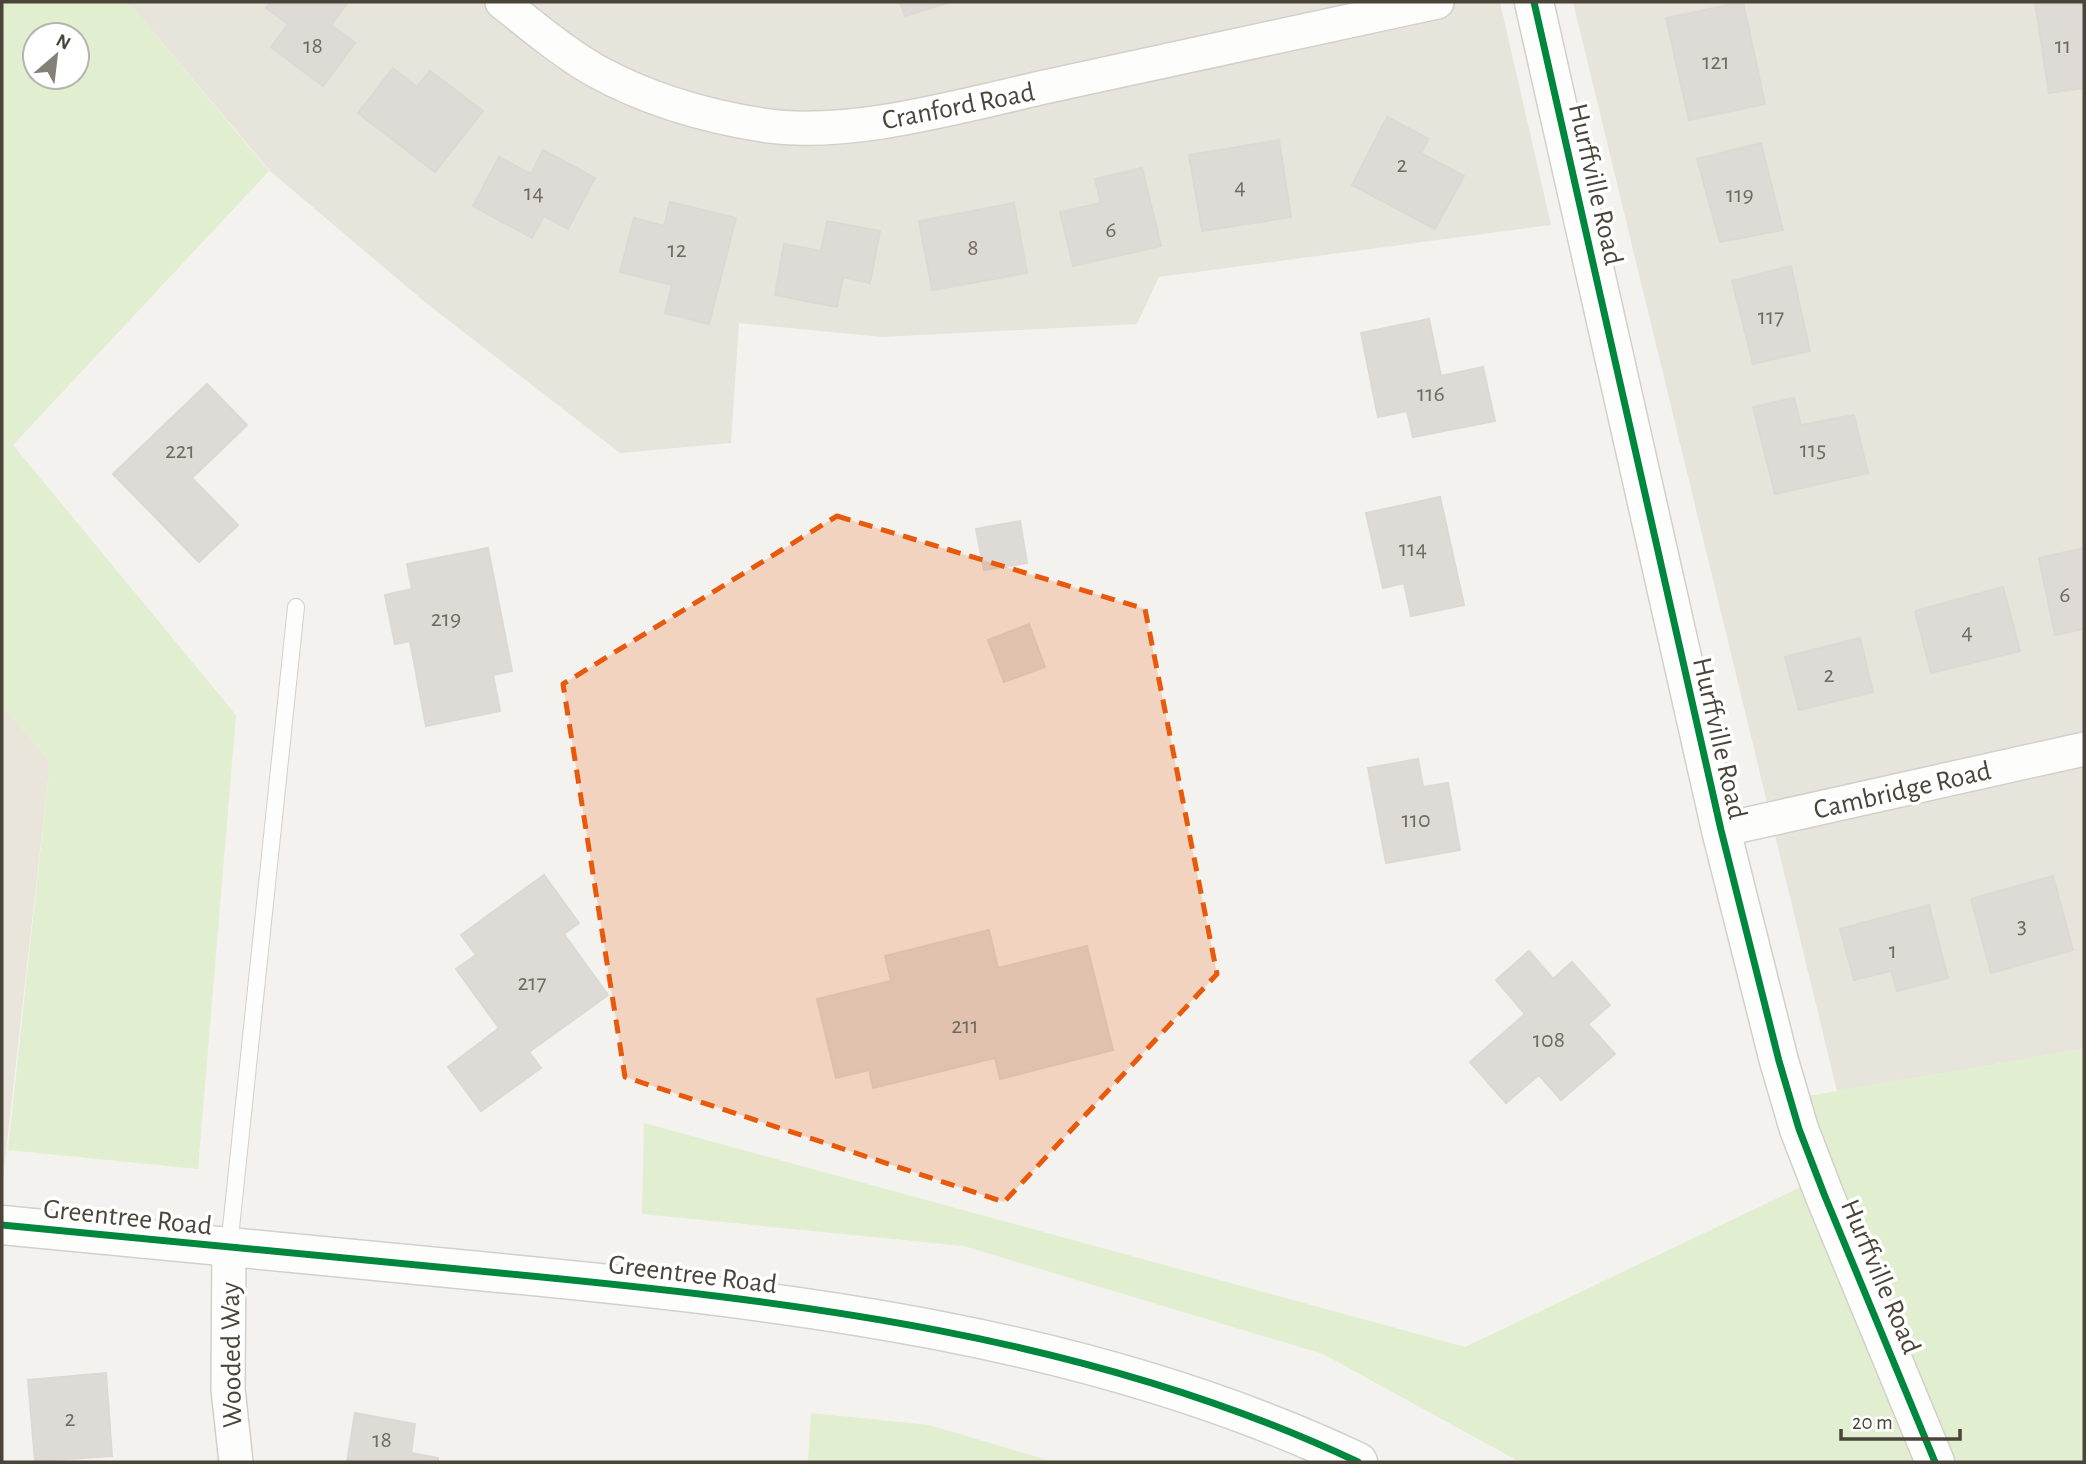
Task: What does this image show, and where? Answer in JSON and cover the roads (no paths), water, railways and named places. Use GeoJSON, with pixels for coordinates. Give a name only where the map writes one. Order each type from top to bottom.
{"type":"FeatureCollection","features":[{"type":"Feature","properties":{"kind":"street","name":"Cranford Road"},"geometry":{"type":"LineString","coordinates":[[502,2],[595,70],[643,93],[729,119],[764,126],[806,127],[850,125],[947,109],[1437,2]]}},
{"type":"Feature","properties":{"kind":"street","name":"Hurffville Road"},"geometry":{"type":"LineString","coordinates":[[1534,2],[1721,830],[1779,1061],[1799,1129],[1935,1462]]}},
{"type":"Feature","properties":{"kind":"street","name":"Cambridge Road"},"geometry":{"type":"LineString","coordinates":[[1721,830],[2084,749]]}},
{"type":"Feature","properties":{"kind":"street","name":"Greentree Road"},"geometry":{"type":"LineString","coordinates":[[2,1225],[618,1284],[828,1310],[923,1327],[1108,1371],[1265,1423],[1358,1462]]}},
{"type":"Feature","properties":{"kind":"street","name":"Wooded Way"},"geometry":{"type":"LineString","coordinates":[[229,1247],[228,1389],[236,1462]]}},
{"type":"Feature","properties":{"kind":"lane"},"geometry":{"type":"LineString","coordinates":[[229,1247],[296,607]]}}]}
